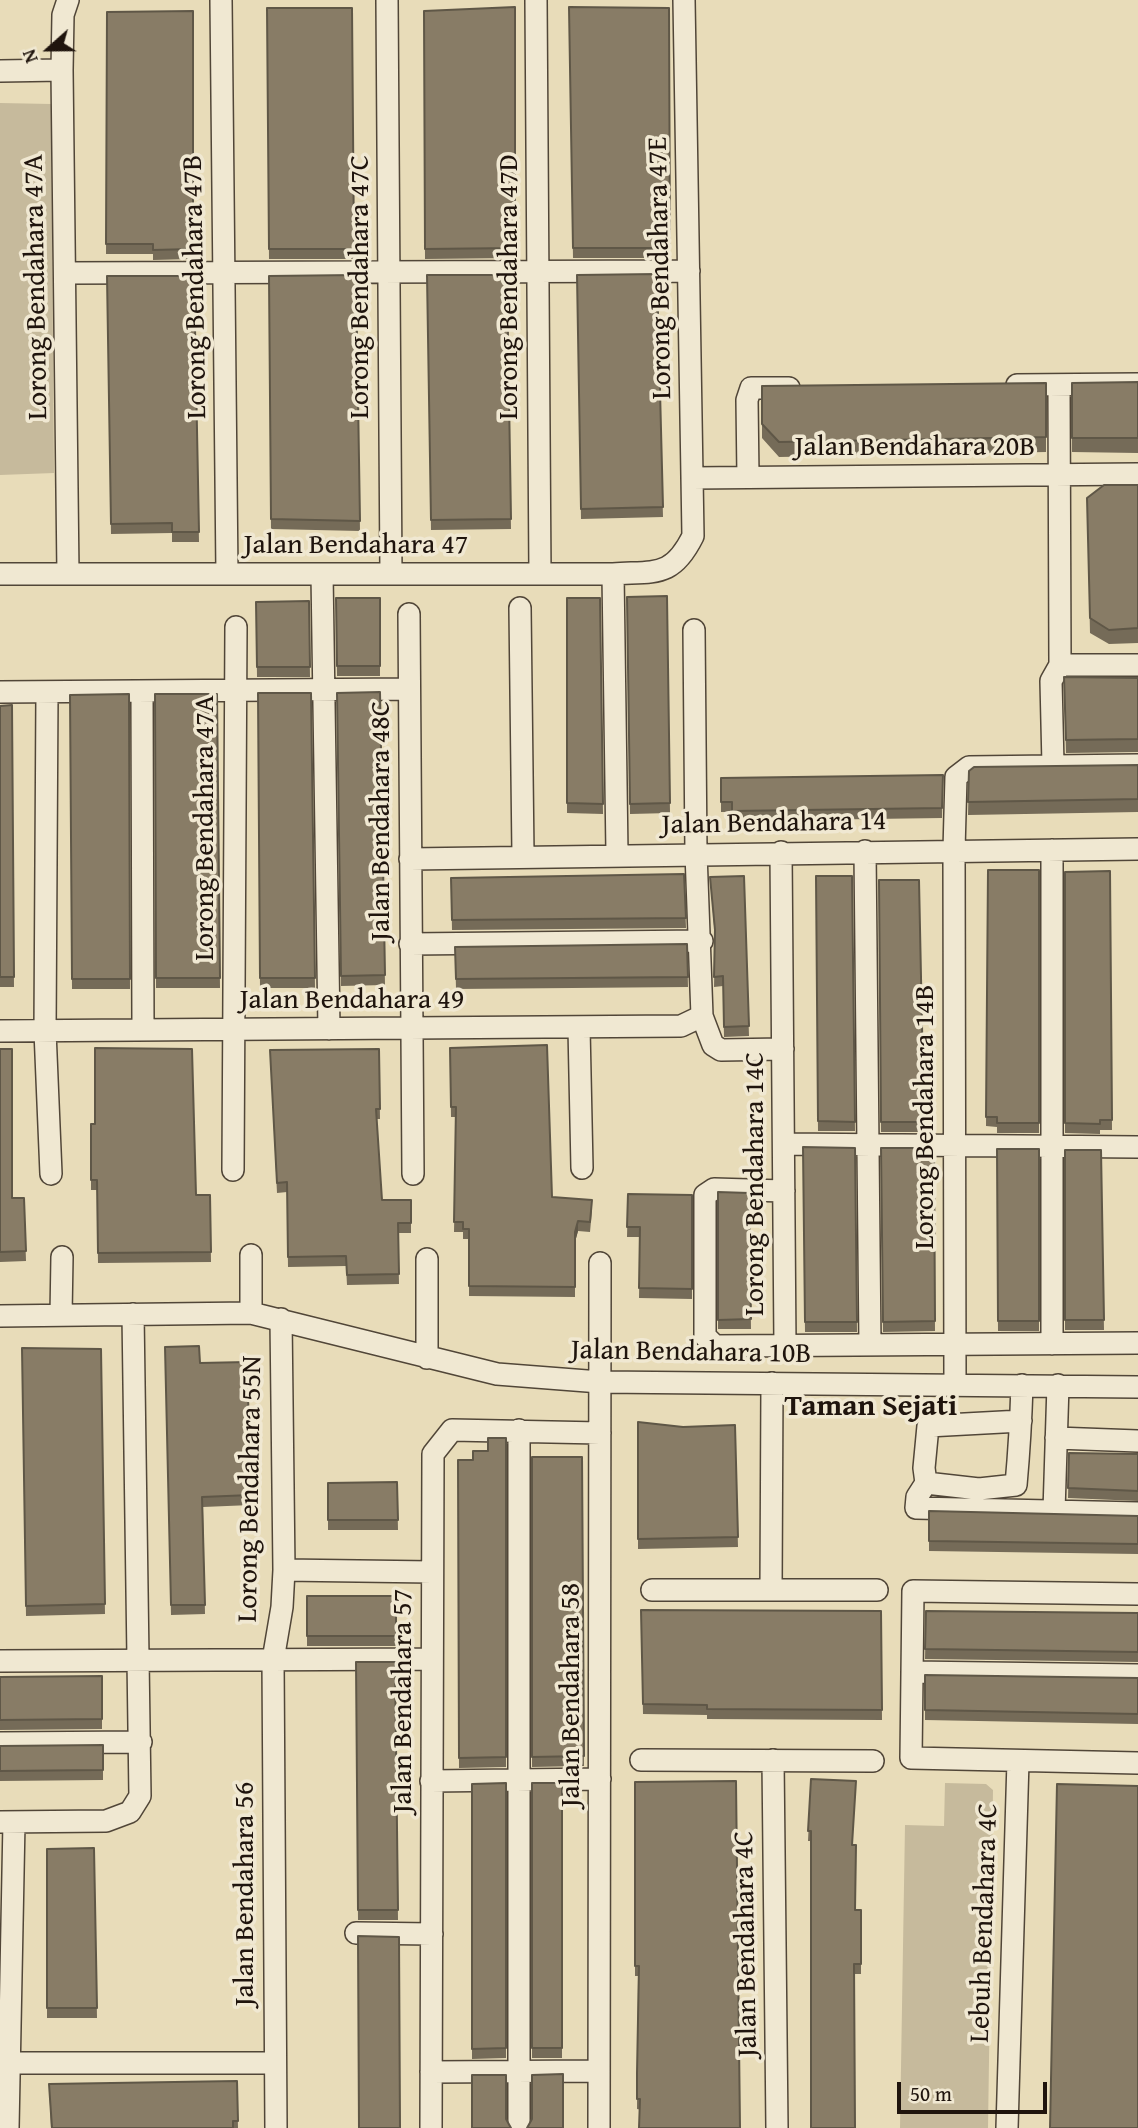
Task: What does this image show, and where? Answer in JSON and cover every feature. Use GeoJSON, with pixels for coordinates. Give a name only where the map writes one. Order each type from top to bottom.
{"type":"FeatureCollection","features":[{"type":"Feature","properties":{"kind":"street","name":"Lorong Bendahara 47A"},"geometry":{"type":"LineString","coordinates":[[68,0],[63,15],[62,70],[68,574]]}},
{"type":"Feature","properties":{"kind":"street","name":"Lorong Bendahara 47B"},"geometry":{"type":"LineString","coordinates":[[221,0],[226,574]]}},
{"type":"Feature","properties":{"kind":"street","name":"Lorong Bendahara 47C"},"geometry":{"type":"LineString","coordinates":[[387,0],[391,574]]}},
{"type":"Feature","properties":{"kind":"street","name":"Lorong Bendahara 47D"},"geometry":{"type":"LineString","coordinates":[[536,0],[540,574]]}},
{"type":"Feature","properties":{"kind":"street","name":"Lorong Bendahara 47E"},"geometry":{"type":"LineString","coordinates":[[684,0],[693,536]]}},
{"type":"Feature","properties":{"kind":"street"},"geometry":{"type":"LineString","coordinates":[[0,71],[62,70]]}},
{"type":"Feature","properties":{"kind":"street"},"geometry":{"type":"LineString","coordinates":[[65,273],[689,271]]}},
{"type":"Feature","properties":{"kind":"street"},"geometry":{"type":"LineString","coordinates":[[1003,385],[1138,384]]}},
{"type":"Feature","properties":{"kind":"street"},"geometry":{"type":"LineString","coordinates":[[1059,385],[1060,665],[1051,681],[1053,765],[1138,765]]}},
{"type":"Feature","properties":{"kind":"street"},"geometry":{"type":"LineString","coordinates":[[748,477],[747,400],[751,388],[807,388]]}},
{"type":"Feature","properties":{"kind":"street","name":"Jalan Bendahara 20B"},"geometry":{"type":"LineString","coordinates":[[692,478],[1138,474]]}},
{"type":"Feature","properties":{"kind":"street","name":"Jalan Bendahara 47"},"geometry":{"type":"LineString","coordinates":[[0,574],[613,574],[664,570],[681,560],[693,536]]}},
{"type":"Feature","properties":{"kind":"street"},"geometry":{"type":"LineString","coordinates":[[322,574],[329,1029]]}},
{"type":"Feature","properties":{"kind":"street"},"geometry":{"type":"LineString","coordinates":[[613,574],[617,854]]}},
{"type":"Feature","properties":{"kind":"street"},"geometry":{"type":"LineString","coordinates":[[520,608],[523,855]]}},
{"type":"Feature","properties":{"kind":"street","name":"Jalan Bendahara 48C"},"geometry":{"type":"LineString","coordinates":[[409,614],[413,1174]]}},
{"type":"Feature","properties":{"kind":"street","name":"Lorong Bendahara 47A"},"geometry":{"type":"LineString","coordinates":[[233,1170],[236,627]]}},
{"type":"Feature","properties":{"kind":"street"},"geometry":{"type":"LineString","coordinates":[[694,630],[696,853],[702,941],[702,1016],[713,1045],[721,1050],[783,1049]]}},
{"type":"Feature","properties":{"kind":"street"},"geometry":{"type":"LineString","coordinates":[[1060,665],[1138,665]]}},
{"type":"Feature","properties":{"kind":"street"},"geometry":{"type":"LineString","coordinates":[[0,692],[410,689]]}},
{"type":"Feature","properties":{"kind":"street"},"geometry":{"type":"LineString","coordinates":[[142,691],[143,1030]]}},
{"type":"Feature","properties":{"kind":"street"},"geometry":{"type":"LineString","coordinates":[[47,692],[45,1031],[51,1174]]}},
{"type":"Feature","properties":{"kind":"street","name":"Lorong Bendahara 14B"},"geometry":{"type":"LineString","coordinates":[[955,1384],[954,850],[957,777],[969,767],[1053,765]]}},
{"type":"Feature","properties":{"kind":"street","name":"Jalan Bendahara 14"},"geometry":{"type":"LineString","coordinates":[[410,859],[523,855],[1138,849]]}},
{"type":"Feature","properties":{"kind":"street"},"geometry":{"type":"LineString","coordinates":[[1052,850],[1052,1344]]}},
{"type":"Feature","properties":{"kind":"street"},"geometry":{"type":"LineString","coordinates":[[865,851],[870,1345]]}},
{"type":"Feature","properties":{"kind":"street","name":"Lorong Bendahara 14C"},"geometry":{"type":"LineString","coordinates":[[781,852],[785,1346],[1138,1343]]}},
{"type":"Feature","properties":{"kind":"street"},"geometry":{"type":"LineString","coordinates":[[410,944],[702,941]]}},
{"type":"Feature","properties":{"kind":"street","name":"Jalan Bendahara 49"},"geometry":{"type":"LineString","coordinates":[[0,1031],[681,1027],[702,1016]]}},
{"type":"Feature","properties":{"kind":"street"},"geometry":{"type":"LineString","coordinates":[[579,1028],[582,1168]]}},
{"type":"Feature","properties":{"kind":"street"},"geometry":{"type":"LineString","coordinates":[[783,1144],[1138,1147]]}},
{"type":"Feature","properties":{"kind":"street"},"geometry":{"type":"LineString","coordinates":[[784,1191],[714,1189],[705,1195],[705,1336],[709,1343],[715,1346],[785,1346]]}},
{"type":"Feature","properties":{"kind":"street"},"geometry":{"type":"LineString","coordinates":[[251,1255],[251,1313]]}},
{"type":"Feature","properties":{"kind":"street"},"geometry":{"type":"LineString","coordinates":[[61,1315],[62,1257]]}},
{"type":"Feature","properties":{"kind":"street"},"geometry":{"type":"LineString","coordinates":[[427,1259],[427,1358]]}},
{"type":"Feature","properties":{"kind":"street","name":"Jalan Bendahara 58"},"geometry":{"type":"LineString","coordinates":[[599,2128],[600,1263]]}},
{"type":"Feature","properties":{"kind":"street","name":"Jalan Bendahara 10B"},"geometry":{"type":"LineString","coordinates":[[0,1316],[251,1313],[497,1374],[600,1382],[1138,1387]]}},
{"type":"Feature","properties":{"kind":"street"},"geometry":{"type":"LineString","coordinates":[[8,2128],[10,2063],[7,1822],[106,1821],[130,1812],[140,1796],[133,1314]]}},
{"type":"Feature","properties":{"kind":"street","name":"Lorong Bendahara 55N"},"geometry":{"type":"LineString","coordinates":[[273,1660],[282,1607],[284,1570],[281,1319]]}},
{"type":"Feature","properties":{"kind":"street"},"geometry":{"type":"LineString","coordinates":[[771,1590],[772,1383]]}},
{"type":"Feature","properties":{"kind":"street"},"geometry":{"type":"LineString","coordinates":[[926,1483],[979,1489],[1004,1489],[1016,1485],[1022,1385]]}},
{"type":"Feature","properties":{"kind":"street"},"geometry":{"type":"LineString","coordinates":[[1054,1511],[1058,1385]]}},
{"type":"Feature","properties":{"kind":"street"},"geometry":{"type":"LineString","coordinates":[[1021,1422],[928,1426],[924,1468],[926,1483],[917,1497],[916,1508],[1138,1513]]}},
{"type":"Feature","properties":{"kind":"street","name":"Jalan Bendahara 57"},"geometry":{"type":"LineString","coordinates":[[431,2128],[433,1454],[452,1430],[600,1433]]}},
{"type":"Feature","properties":{"kind":"street"},"geometry":{"type":"LineString","coordinates":[[519,1430],[519,2128]]}},
{"type":"Feature","properties":{"kind":"street"},"geometry":{"type":"LineString","coordinates":[[1056,1438],[1138,1441]]}},
{"type":"Feature","properties":{"kind":"street"},"geometry":{"type":"LineString","coordinates":[[284,1570],[432,1572]]}},
{"type":"Feature","properties":{"kind":"street"},"geometry":{"type":"LineString","coordinates":[[652,1590],[877,1590]]}},
{"type":"Feature","properties":{"kind":"street"},"geometry":{"type":"LineString","coordinates":[[1138,1594],[913,1591],[911,1758],[1138,1763]]}},
{"type":"Feature","properties":{"kind":"street"},"geometry":{"type":"LineString","coordinates":[[0,1661],[432,1659]]}},
{"type":"Feature","properties":{"kind":"street","name":"Jalan Bendahara 56"},"geometry":{"type":"LineString","coordinates":[[273,1660],[276,2128]]}},
{"type":"Feature","properties":{"kind":"street"},"geometry":{"type":"LineString","coordinates":[[912,1672],[1138,1675]]}},
{"type":"Feature","properties":{"kind":"street"},"geometry":{"type":"LineString","coordinates":[[0,1743],[141,1742]]}},
{"type":"Feature","properties":{"kind":"street"},"geometry":{"type":"LineString","coordinates":[[640,1760],[873,1761]]}},
{"type":"Feature","properties":{"kind":"street","name":"Jalan Bendahara 4C"},"geometry":{"type":"LineString","coordinates":[[773,1760],[777,2128]]}},
{"type":"Feature","properties":{"kind":"street","name":"Lebuh Bendahara 4C"},"geometry":{"type":"LineString","coordinates":[[1007,2128],[1018,1761]]}},
{"type":"Feature","properties":{"kind":"street"},"geometry":{"type":"LineString","coordinates":[[432,1781],[600,1779]]}},
{"type":"Feature","properties":{"kind":"street"},"geometry":{"type":"LineString","coordinates":[[356,1933],[432,1934]]}},
{"type":"Feature","properties":{"kind":"street"},"geometry":{"type":"LineString","coordinates":[[10,2063],[275,2063]]}},
{"type":"Feature","properties":{"kind":"street"},"geometry":{"type":"LineString","coordinates":[[431,2072],[599,2071]]}},
{"type":"Feature","properties":{"kind":"shaded area"},"geometry":{"type":"Polygon","coordinates":[[[0,103],[51,104],[54,473],[0,475],[0,103]]]}},
{"type":"Feature","properties":{"kind":"shaded area"},"geometry":{"type":"Polygon","coordinates":[[[945,1783],[986,1784],[993,1790],[988,2128],[900,2128],[905,1825],[944,1826],[945,1783]]]}},
{"type":"Feature","properties":{"kind":"building"},"geometry":{"type":"Polygon","coordinates":[[[515,7],[515,248],[425,249],[424,11],[515,7]]]}},
{"type":"Feature","properties":{"kind":"building"},"geometry":{"type":"Polygon","coordinates":[[[569,7],[669,8],[670,248],[573,248],[569,7]]]}},
{"type":"Feature","properties":{"kind":"building"},"geometry":{"type":"Polygon","coordinates":[[[267,8],[352,8],[354,249],[269,249],[267,8]]]}},
{"type":"Feature","properties":{"kind":"building"},"geometry":{"type":"Polygon","coordinates":[[[193,11],[193,249],[153,250],[153,244],[106,244],[107,12],[193,11]]]}},
{"type":"Feature","properties":{"kind":"building"},"geometry":{"type":"Polygon","coordinates":[[[657,274],[663,507],[581,509],[577,275],[657,274]]]}},
{"type":"Feature","properties":{"kind":"building"},"geometry":{"type":"Polygon","coordinates":[[[356,275],[360,521],[271,519],[269,276],[356,275]]]}},
{"type":"Feature","properties":{"kind":"building"},"geometry":{"type":"Polygon","coordinates":[[[427,275],[507,275],[511,519],[431,520],[427,275]]]}},
{"type":"Feature","properties":{"kind":"building"},"geometry":{"type":"Polygon","coordinates":[[[107,276],[194,276],[199,532],[172,532],[172,523],[111,524],[107,276]]]}},
{"type":"Feature","properties":{"kind":"building"},"geometry":{"type":"Polygon","coordinates":[[[1138,382],[1138,438],[1072,438],[1072,383],[1138,382]]]}},
{"type":"Feature","properties":{"kind":"building"},"geometry":{"type":"Polygon","coordinates":[[[1046,383],[1046,437],[779,442],[762,424],[762,386],[1046,383]]]}},
{"type":"Feature","properties":{"kind":"building"},"geometry":{"type":"Polygon","coordinates":[[[1104,485],[1138,485],[1138,628],[1109,630],[1090,618],[1087,498],[1104,485]]]}},
{"type":"Feature","properties":{"kind":"building"},"geometry":{"type":"Polygon","coordinates":[[[667,596],[670,803],[630,804],[627,597],[667,596]]]}},
{"type":"Feature","properties":{"kind":"building"},"geometry":{"type":"Polygon","coordinates":[[[336,598],[380,598],[380,666],[337,666],[336,598]]]}},
{"type":"Feature","properties":{"kind":"building"},"geometry":{"type":"Polygon","coordinates":[[[567,598],[600,598],[603,804],[567,803],[567,598]]]}},
{"type":"Feature","properties":{"kind":"building"},"geometry":{"type":"Polygon","coordinates":[[[309,601],[310,667],[257,667],[256,602],[309,601]]]}},
{"type":"Feature","properties":{"kind":"building"},"geometry":{"type":"Polygon","coordinates":[[[1064,677],[1138,678],[1138,739],[1066,740],[1064,677]]]}},
{"type":"Feature","properties":{"kind":"building"},"geometry":{"type":"Polygon","coordinates":[[[380,692],[385,975],[341,976],[337,693],[380,692]]]}},
{"type":"Feature","properties":{"kind":"building"},"geometry":{"type":"Polygon","coordinates":[[[258,693],[311,693],[315,978],[260,978],[258,693]]]}},
{"type":"Feature","properties":{"kind":"building"},"geometry":{"type":"Polygon","coordinates":[[[129,694],[130,979],[72,979],[70,695],[129,694]]]}},
{"type":"Feature","properties":{"kind":"building"},"geometry":{"type":"Polygon","coordinates":[[[155,694],[217,694],[220,978],[156,978],[155,694]]]}},
{"type":"Feature","properties":{"kind":"building"},"geometry":{"type":"Polygon","coordinates":[[[12,705],[14,977],[0,977],[0,706],[12,705]]]}},
{"type":"Feature","properties":{"kind":"building"},"geometry":{"type":"Polygon","coordinates":[[[1138,765],[1138,799],[968,802],[969,771],[974,767],[1138,765]]]}},
{"type":"Feature","properties":{"kind":"building"},"geometry":{"type":"Polygon","coordinates":[[[943,775],[942,808],[732,811],[732,802],[721,802],[721,778],[943,775]]]}},
{"type":"Feature","properties":{"kind":"building"},"geometry":{"type":"Polygon","coordinates":[[[988,870],[1039,870],[1039,1123],[997,1123],[997,1117],[986,1117],[988,870]]]}},
{"type":"Feature","properties":{"kind":"building"},"geometry":{"type":"Polygon","coordinates":[[[1110,871],[1112,1120],[1100,1120],[1100,1124],[1065,1123],[1065,872],[1110,871]]]}},
{"type":"Feature","properties":{"kind":"building"},"geometry":{"type":"Polygon","coordinates":[[[684,874],[686,918],[452,920],[451,878],[684,874]]]}},
{"type":"Feature","properties":{"kind":"building"},"geometry":{"type":"Polygon","coordinates":[[[744,876],[749,1026],[724,1027],[723,976],[714,977],[715,930],[710,877],[744,876]]]}},
{"type":"Feature","properties":{"kind":"building"},"geometry":{"type":"Polygon","coordinates":[[[816,876],[852,876],[855,1122],[818,1121],[816,876]]]}},
{"type":"Feature","properties":{"kind":"building"},"geometry":{"type":"Polygon","coordinates":[[[879,880],[919,880],[924,1122],[881,1122],[879,880]]]}},
{"type":"Feature","properties":{"kind":"building"},"geometry":{"type":"Polygon","coordinates":[[[687,944],[688,977],[456,979],[455,947],[687,944]]]}},
{"type":"Feature","properties":{"kind":"building"},"geometry":{"type":"Polygon","coordinates":[[[547,1045],[552,1197],[592,1200],[590,1222],[578,1221],[575,1232],[575,1287],[469,1286],[469,1229],[463,1229],[463,1222],[454,1222],[456,1107],[451,1107],[450,1048],[547,1045]]]}},
{"type":"Feature","properties":{"kind":"building"},"geometry":{"type":"Polygon","coordinates":[[[95,1048],[192,1049],[196,1195],[210,1195],[211,1252],[98,1253],[97,1180],[91,1180],[91,1124],[95,1124],[95,1048]]]}},
{"type":"Feature","properties":{"kind":"building"},"geometry":{"type":"Polygon","coordinates":[[[0,1049],[12,1049],[12,1198],[24,1198],[26,1251],[0,1252],[0,1049]]]}},
{"type":"Feature","properties":{"kind":"building"},"geometry":{"type":"Polygon","coordinates":[[[379,1049],[380,1109],[376,1109],[382,1200],[411,1200],[411,1223],[398,1223],[399,1274],[347,1275],[346,1256],[288,1257],[287,1182],[277,1183],[270,1050],[379,1049]]]}},
{"type":"Feature","properties":{"kind":"building"},"geometry":{"type":"Polygon","coordinates":[[[803,1147],[855,1148],[857,1322],[805,1322],[803,1147]]]}},
{"type":"Feature","properties":{"kind":"building"},"geometry":{"type":"Polygon","coordinates":[[[881,1148],[934,1148],[935,1321],[883,1322],[881,1148]]]}},
{"type":"Feature","properties":{"kind":"building"},"geometry":{"type":"Polygon","coordinates":[[[997,1149],[1039,1149],[1039,1321],[998,1321],[997,1149]]]}},
{"type":"Feature","properties":{"kind":"building"},"geometry":{"type":"Polygon","coordinates":[[[1065,1150],[1101,1150],[1104,1320],[1065,1320],[1065,1150]]]}},
{"type":"Feature","properties":{"kind":"building"},"geometry":{"type":"Polygon","coordinates":[[[718,1192],[749,1193],[751,1319],[718,1320],[718,1192]]]}},
{"type":"Feature","properties":{"kind":"building"},"geometry":{"type":"Polygon","coordinates":[[[628,1194],[692,1195],[692,1289],[639,1288],[640,1227],[627,1227],[628,1194]]]}},
{"type":"Feature","properties":{"kind":"building"},"geometry":{"type":"Polygon","coordinates":[[[199,1346],[200,1363],[247,1362],[251,1495],[202,1497],[205,1605],[171,1605],[165,1347],[199,1346]]]}},
{"type":"Feature","properties":{"kind":"building"},"geometry":{"type":"Polygon","coordinates":[[[22,1348],[101,1349],[105,1604],[26,1606],[22,1348]]]}},
{"type":"Feature","properties":{"kind":"building"},"geometry":{"type":"Polygon","coordinates":[[[638,1422],[683,1427],[735,1425],[738,1537],[638,1539],[638,1422]]]}},
{"type":"Feature","properties":{"kind":"building"},"geometry":{"type":"Polygon","coordinates":[[[488,1438],[506,1438],[506,1757],[459,1758],[458,1460],[473,1460],[473,1451],[488,1451],[488,1438]]]}},
{"type":"Feature","properties":{"kind":"building"},"geometry":{"type":"Polygon","coordinates":[[[1069,1453],[1138,1454],[1138,1491],[1068,1488],[1069,1453]]]}},
{"type":"Feature","properties":{"kind":"building"},"geometry":{"type":"Polygon","coordinates":[[[532,1457],[582,1457],[584,1756],[532,1757],[532,1457]]]}},
{"type":"Feature","properties":{"kind":"building"},"geometry":{"type":"Polygon","coordinates":[[[397,1482],[398,1520],[328,1520],[328,1483],[397,1482]]]}},
{"type":"Feature","properties":{"kind":"building"},"geometry":{"type":"Polygon","coordinates":[[[929,1511],[1138,1516],[1138,1544],[929,1541],[929,1511]]]}},
{"type":"Feature","properties":{"kind":"building"},"geometry":{"type":"Polygon","coordinates":[[[307,1596],[396,1596],[396,1636],[307,1636],[307,1596]]]}},
{"type":"Feature","properties":{"kind":"building"},"geometry":{"type":"Polygon","coordinates":[[[641,1610],[881,1611],[882,1710],[707,1709],[707,1705],[643,1704],[641,1610]]]}},
{"type":"Feature","properties":{"kind":"building"},"geometry":{"type":"Polygon","coordinates":[[[926,1611],[1138,1613],[1138,1652],[925,1649],[926,1611]]]}},
{"type":"Feature","properties":{"kind":"building"},"geometry":{"type":"Polygon","coordinates":[[[356,1662],[395,1662],[398,1910],[358,1910],[356,1662]]]}},
{"type":"Feature","properties":{"kind":"building"},"geometry":{"type":"Polygon","coordinates":[[[925,1675],[1138,1678],[1138,1714],[925,1710],[925,1675]]]}},
{"type":"Feature","properties":{"kind":"building"},"geometry":{"type":"Polygon","coordinates":[[[102,1676],[102,1719],[0,1720],[0,1677],[102,1676]]]}},
{"type":"Feature","properties":{"kind":"building"},"geometry":{"type":"Polygon","coordinates":[[[103,1745],[103,1770],[0,1771],[0,1746],[103,1745]]]}},
{"type":"Feature","properties":{"kind":"building"},"geometry":{"type":"Polygon","coordinates":[[[811,1779],[856,1781],[852,1845],[856,1845],[855,1910],[861,1910],[861,1964],[854,1964],[855,2128],[811,2128],[811,1831],[808,1831],[811,1779]]]}},
{"type":"Feature","properties":{"kind":"building"},"geometry":{"type":"Polygon","coordinates":[[[736,1781],[740,2128],[639,2128],[639,1966],[635,1966],[635,1782],[736,1781]]]}},
{"type":"Feature","properties":{"kind":"building"},"geometry":{"type":"Polygon","coordinates":[[[506,1783],[506,2048],[472,2049],[472,1784],[506,1783]]]}},
{"type":"Feature","properties":{"kind":"building"},"geometry":{"type":"Polygon","coordinates":[[[532,1783],[562,1783],[562,2048],[532,2048],[532,1783]]]}},
{"type":"Feature","properties":{"kind":"building"},"geometry":{"type":"Polygon","coordinates":[[[1057,1784],[1138,1786],[1138,2128],[1050,2128],[1057,1784]]]}},
{"type":"Feature","properties":{"kind":"building"},"geometry":{"type":"Polygon","coordinates":[[[94,1848],[97,2008],[47,2008],[47,1849],[94,1848]]]}},
{"type":"Feature","properties":{"kind":"building"},"geometry":{"type":"Polygon","coordinates":[[[358,1936],[399,1937],[400,2128],[359,2128],[358,1936]]]}},
{"type":"Feature","properties":{"kind":"building"},"geometry":{"type":"Polygon","coordinates":[[[563,2074],[563,2128],[527,2128],[532,2119],[532,2075],[563,2074]]]}},
{"type":"Feature","properties":{"kind":"building"},"geometry":{"type":"Polygon","coordinates":[[[472,2075],[506,2075],[506,2119],[511,2128],[472,2128],[472,2075]]]}},
{"type":"Feature","properties":{"kind":"building"},"geometry":{"type":"Polygon","coordinates":[[[237,2081],[238,2121],[233,2121],[233,2128],[52,2128],[49,2084],[237,2081]]]}},
{"type":"Feature","properties":{"kind":"district","name":"Taman Sejati"},"geometry":{"type":"Point","coordinates":[871,1407]}}]}
